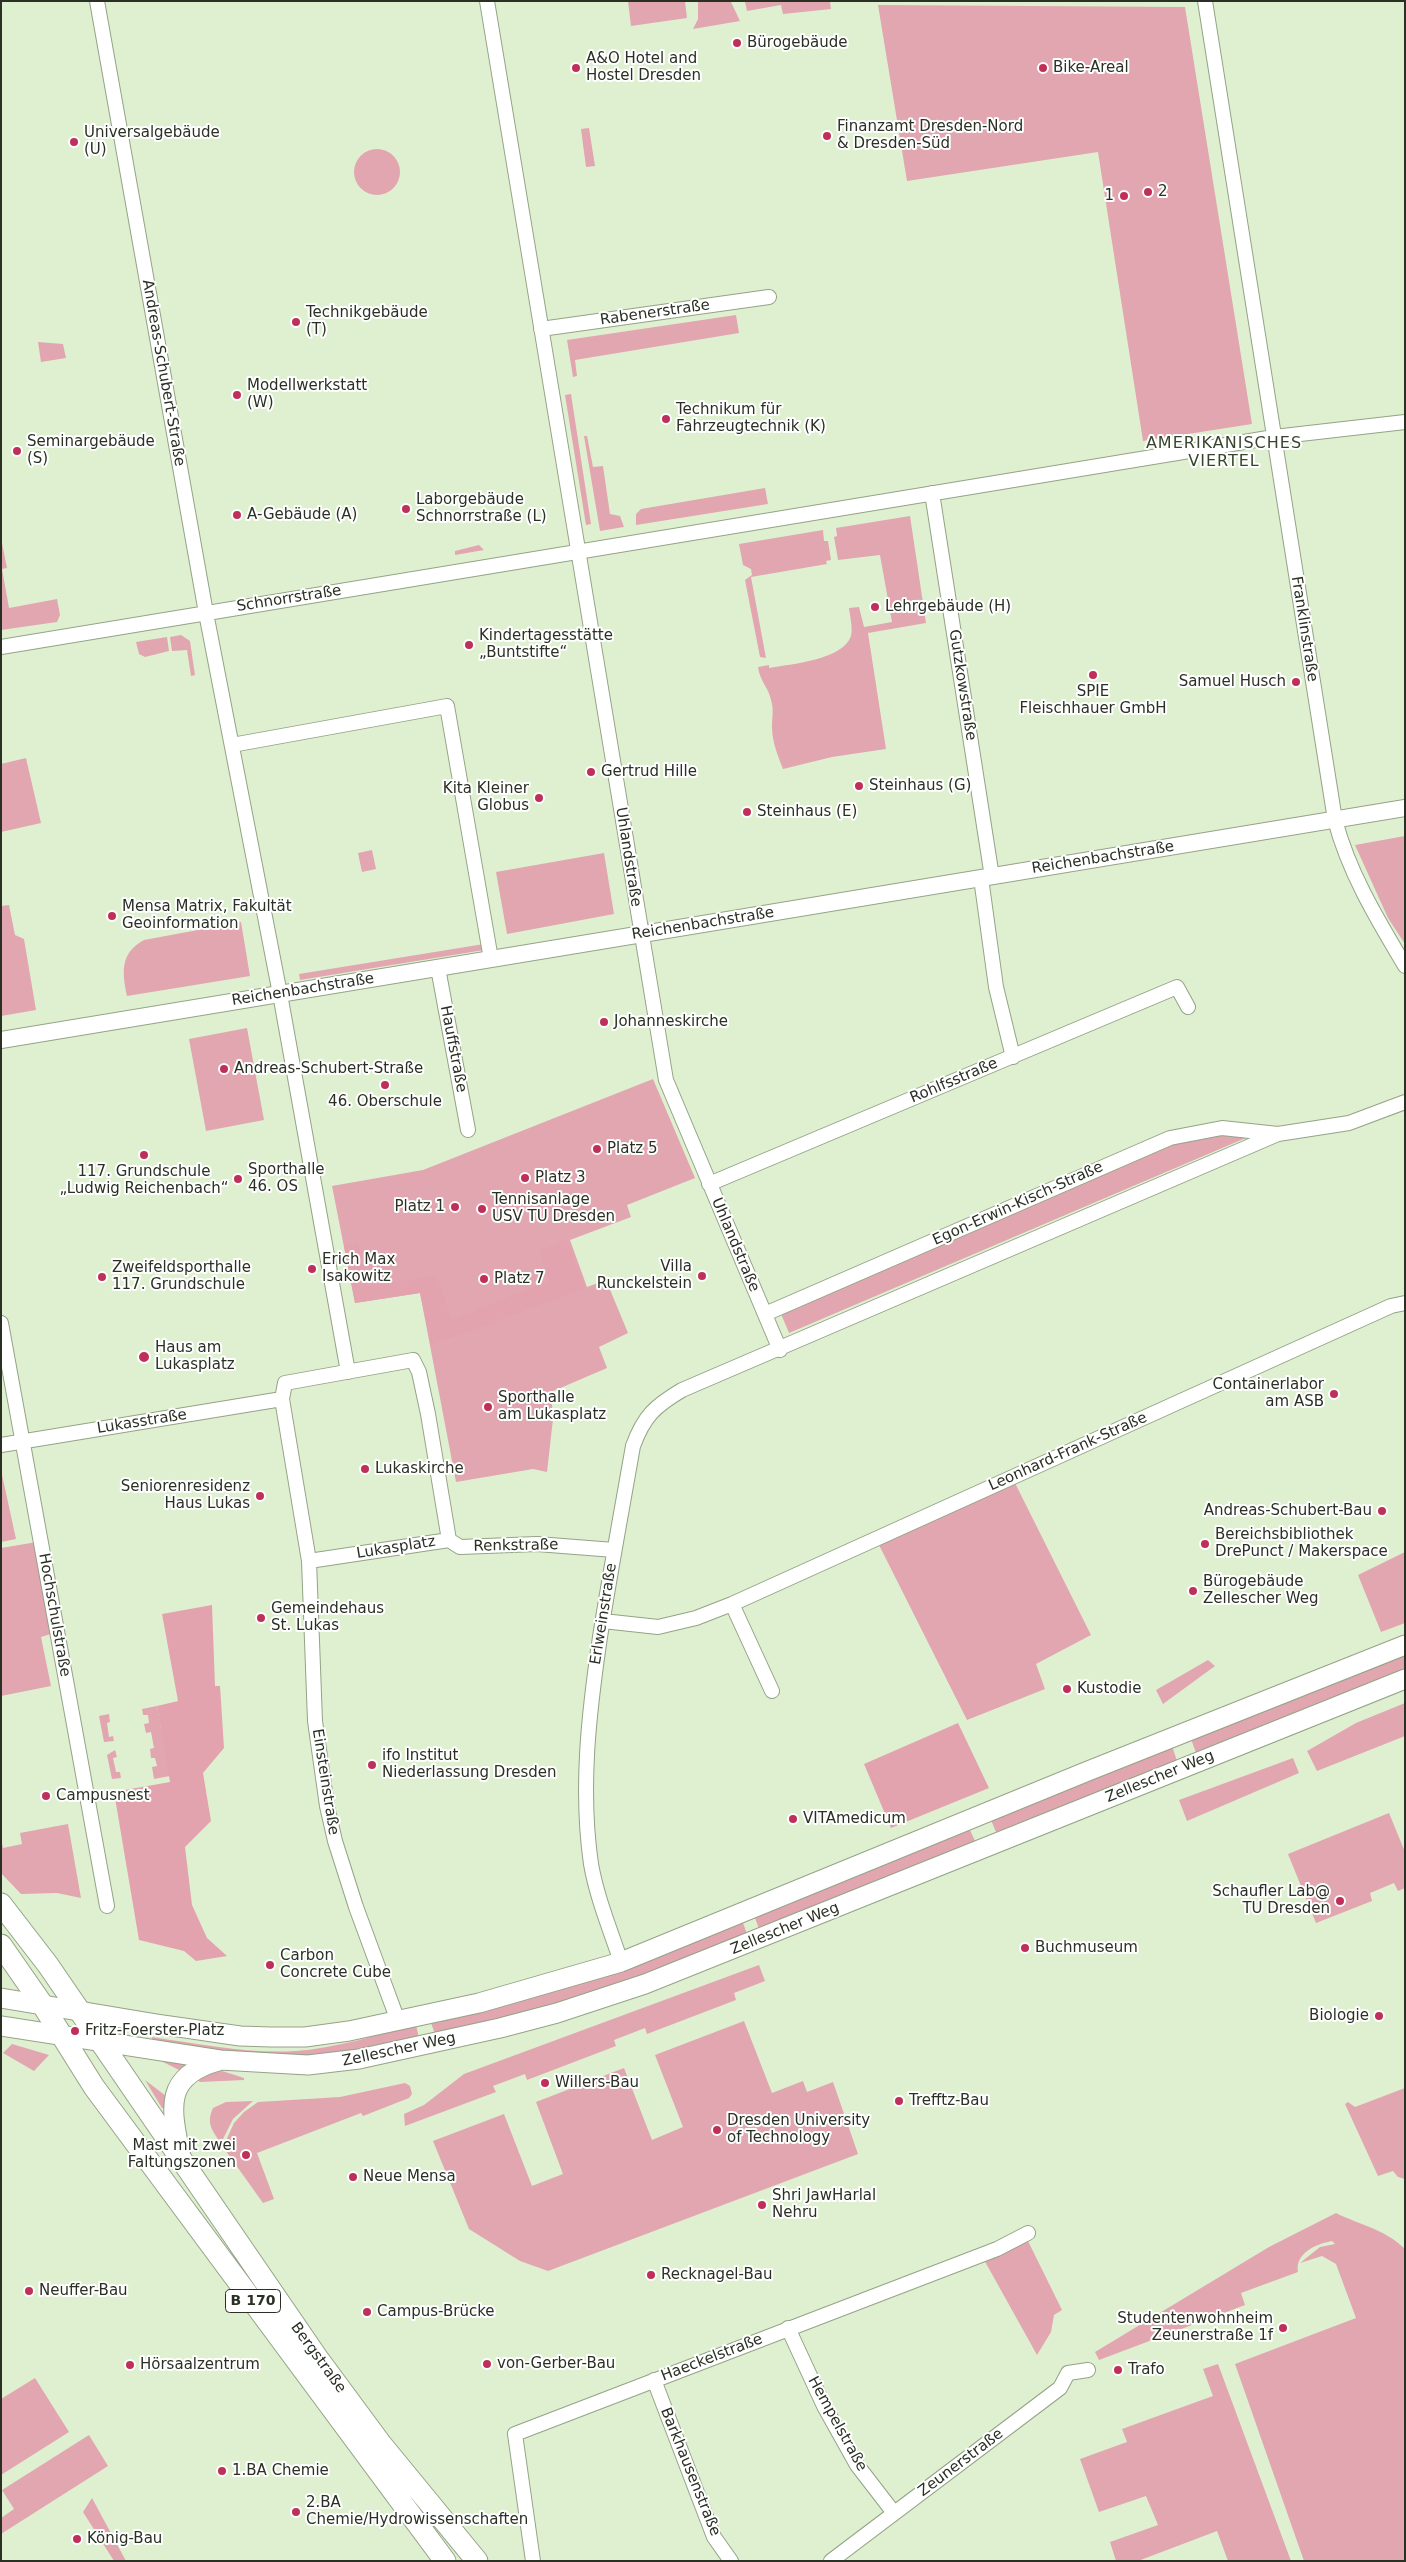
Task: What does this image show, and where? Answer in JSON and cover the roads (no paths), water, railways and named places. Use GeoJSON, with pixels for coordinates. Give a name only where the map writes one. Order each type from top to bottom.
{"type":"FeatureCollection","features":[{"type":"Feature","properties":{"kind":"main road","name":"Zellescher Weg"},"geometry":{"type":"LineString","coordinates":[[79,2010],[240,2036],[271,2038],[305,2037],[398,2021],[479,2003],[621,1962],[1088,1770],[1405,1645]]}},
{"type":"Feature","properties":{"kind":"main road","name":"Zellescher Weg"},"geometry":{"type":"LineString","coordinates":[[100,2042],[220,2060],[282,2065],[334,2063],[500,2028],[557,2013],[645,1984],[757,1940],[1405,1679]]}},
{"type":"Feature","properties":{"kind":"main road","name":"B 170"},"geometry":{"type":"LineString","coordinates":[[1,1904],[48,1965],[100,2042]]}},
{"type":"Feature","properties":{"kind":"main road","name":"B 170"},"geometry":{"type":"LineString","coordinates":[[1,1945],[42,2004],[94,2087],[445,2561]]}},
{"type":"Feature","properties":{"kind":"main road"},"geometry":{"type":"LineString","coordinates":[[1,1998],[79,2010]]}},
{"type":"Feature","properties":{"kind":"main road"},"geometry":{"type":"LineString","coordinates":[[1,2026],[100,2042]]}},
{"type":"Feature","properties":{"kind":"main road","name":"Bergstraße"},"geometry":{"type":"LineString","coordinates":[[100,2042],[316,2356],[382,2444],[477,2561]]}},
{"type":"Feature","properties":{"kind":"main road"},"geometry":{"type":"LineString","coordinates":[[181,2159],[172,2106],[174,2095],[179,2085],[194,2070],[220,2060]]}},
{"type":"Feature","properties":{"kind":"street","name":"Andreas-Schubert-Straße"},"geometry":{"type":"LineString","coordinates":[[97,1],[206,613],[280,994],[348,1372]]}},
{"type":"Feature","properties":{"kind":"street","name":"Uhlandstraße"},"geometry":{"type":"LineString","coordinates":[[487,1],[666,1080],[780,1350]]}},
{"type":"Feature","properties":{"kind":"street","name":"Franklinstraße"},"geometry":{"type":"LineString","coordinates":[[1205,1],[1334,820],[1341,845],[1368,904],[1405,966]]}},
{"type":"Feature","properties":{"kind":"street","name":"Rabenerstraße"},"geometry":{"type":"LineString","coordinates":[[541,329],[769,297]]}},
{"type":"Feature","properties":{"kind":"street"},"geometry":{"type":"LineString","coordinates":[[1274,437],[1405,422]]}},
{"type":"Feature","properties":{"kind":"street","name":"Schnorrstraße"},"geometry":{"type":"LineString","coordinates":[[1,647],[1274,437]]}},
{"type":"Feature","properties":{"kind":"street","name":"Gutzkowstraße"},"geometry":{"type":"LineString","coordinates":[[932,494],[987,878],[996,987],[1013,1057]]}},
{"type":"Feature","properties":{"kind":"street"},"geometry":{"type":"LineString","coordinates":[[232,745],[447,706],[491,959]]}},
{"type":"Feature","properties":{"kind":"street","name":"Reichenbachstraße"},"geometry":{"type":"LineString","coordinates":[[1,1040],[1405,808]]}},
{"type":"Feature","properties":{"kind":"street","name":"Hauffstraße"},"geometry":{"type":"LineString","coordinates":[[438,968],[468,1130]]}},
{"type":"Feature","properties":{"kind":"street","name":"Rohlfsstraße"},"geometry":{"type":"LineString","coordinates":[[709,1184],[1178,987],[1188,1007]]}},
{"type":"Feature","properties":{"kind":"street","name":"Egon-Erwin-Kisch-Straße"},"geometry":{"type":"LineString","coordinates":[[780,1350],[1278,1134],[1348,1123],[1405,1102]]}},
{"type":"Feature","properties":{"kind":"street","name":"Egon-Erwin-Kisch-Straße"},"geometry":{"type":"LineString","coordinates":[[765,1314],[1170,1138],[1222,1128],[1278,1134]]}},
{"type":"Feature","properties":{"kind":"street","name":"Leonhard-Frank-Straße"},"geometry":{"type":"LineString","coordinates":[[603,1621],[658,1627],[696,1618],[732,1604],[1391,1306],[1405,1303]]}},
{"type":"Feature","properties":{"kind":"street","name":"Hochschulstraße"},"geometry":{"type":"LineString","coordinates":[[1,1323],[107,1906]]}},
{"type":"Feature","properties":{"kind":"street","name":"Erlweinstraße"},"geometry":{"type":"LineString","coordinates":[[621,1962],[599,1900],[588,1831],[588,1735],[614,1550],[633,1446],[640,1427],[651,1411],[682,1390],[780,1350]]}},
{"type":"Feature","properties":{"kind":"street","name":"Lukasplatz"},"geometry":{"type":"LineString","coordinates":[[282,1399],[285,1383],[414,1360],[419,1372],[428,1414],[449,1540],[309,1561]]}},
{"type":"Feature","properties":{"kind":"street"},"geometry":{"type":"LineString","coordinates":[[282,1399],[309,1561]]}},
{"type":"Feature","properties":{"kind":"street","name":"Lukasstraße"},"geometry":{"type":"LineString","coordinates":[[1,1445],[282,1399]]}},
{"type":"Feature","properties":{"kind":"street","name":"Renkstraße"},"geometry":{"type":"LineString","coordinates":[[449,1540],[460,1547],[537,1544],[614,1550]]}},
{"type":"Feature","properties":{"kind":"street","name":"Einsteinstraße"},"geometry":{"type":"LineString","coordinates":[[309,1561],[315,1720],[327,1806],[335,1842],[356,1907],[398,2021]]}},
{"type":"Feature","properties":{"kind":"street"},"geometry":{"type":"LineString","coordinates":[[732,1604],[772,1691]]}},
{"type":"Feature","properties":{"kind":"street","name":"Haeckelstraße"},"geometry":{"type":"LineString","coordinates":[[532,2561],[515,2434],[997,2248],[1028,2233]]}},
{"type":"Feature","properties":{"kind":"street","name":"Hempelstraße"},"geometry":{"type":"LineString","coordinates":[[788,2328],[824,2406],[838,2431],[860,2469],[894,2513]]}},
{"type":"Feature","properties":{"kind":"street","name":"Zeunerstraße"},"geometry":{"type":"LineString","coordinates":[[832,2561],[1060,2388],[1068,2373],[1088,2370]]}},
{"type":"Feature","properties":{"kind":"street","name":"Barkhausenstraße"},"geometry":{"type":"LineString","coordinates":[[654,2380],[714,2537],[730,2561]]}},
{"type":"Feature","properties":{"kind":"place","name":"Bürogebäude"},"geometry":{"type":"Point","coordinates":[737,43]}},
{"type":"Feature","properties":{"kind":"place","name":"A&O Hotel and Hostel Dresden"},"geometry":{"type":"Point","coordinates":[576,68]}},
{"type":"Feature","properties":{"kind":"place","name":"Bike-Areal"},"geometry":{"type":"Point","coordinates":[1043,68]}},
{"type":"Feature","properties":{"kind":"place","name":"Finanzamt Dresden-Nord & Dresden-Süd"},"geometry":{"type":"Point","coordinates":[827,136]}},
{"type":"Feature","properties":{"kind":"place","name":"Universalgebäude (U)"},"geometry":{"type":"Point","coordinates":[74,142]}},
{"type":"Feature","properties":{"kind":"place","name":"2"},"geometry":{"type":"Point","coordinates":[1148,192]}},
{"type":"Feature","properties":{"kind":"place","name":"1"},"geometry":{"type":"Point","coordinates":[1124,196]}},
{"type":"Feature","properties":{"kind":"place","name":"Technikgebäude (T)"},"geometry":{"type":"Point","coordinates":[296,322]}},
{"type":"Feature","properties":{"kind":"place","name":"Modellwerkstatt (W)"},"geometry":{"type":"Point","coordinates":[237,395]}},
{"type":"Feature","properties":{"kind":"place","name":"Technikum für Fahrzeugtechnik (K)"},"geometry":{"type":"Point","coordinates":[666,419]}},
{"type":"Feature","properties":{"kind":"place","name":"Seminargebäude (S)"},"geometry":{"type":"Point","coordinates":[17,451]}},
{"type":"Feature","properties":{"kind":"place","name":"Laborgebäude Schnorrstraße (L)"},"geometry":{"type":"Point","coordinates":[406,509]}},
{"type":"Feature","properties":{"kind":"place","name":"A-Gebäude (A)"},"geometry":{"type":"Point","coordinates":[237,515]}},
{"type":"Feature","properties":{"kind":"place","name":"Lehrgebäude (H)"},"geometry":{"type":"Point","coordinates":[875,607]}},
{"type":"Feature","properties":{"kind":"place","name":"Kindertagesstätte „Buntstifte“"},"geometry":{"type":"Point","coordinates":[469,645]}},
{"type":"Feature","properties":{"kind":"place","name":"SPIE Fleischhauer GmbH"},"geometry":{"type":"Point","coordinates":[1093,675]}},
{"type":"Feature","properties":{"kind":"place","name":"Samuel Husch"},"geometry":{"type":"Point","coordinates":[1296,682]}},
{"type":"Feature","properties":{"kind":"place","name":"Gertrud Hille"},"geometry":{"type":"Point","coordinates":[591,772]}},
{"type":"Feature","properties":{"kind":"place","name":"Steinhaus (G)"},"geometry":{"type":"Point","coordinates":[859,786]}},
{"type":"Feature","properties":{"kind":"place","name":"Kita Kleiner Globus"},"geometry":{"type":"Point","coordinates":[539,798]}},
{"type":"Feature","properties":{"kind":"place","name":"Steinhaus (E)"},"geometry":{"type":"Point","coordinates":[747,812]}},
{"type":"Feature","properties":{"kind":"place","name":"Mensa Matrix, Fakultät Geoinformation"},"geometry":{"type":"Point","coordinates":[112,916]}},
{"type":"Feature","properties":{"kind":"place","name":"Johanneskirche"},"geometry":{"type":"Point","coordinates":[604,1022]}},
{"type":"Feature","properties":{"kind":"place","name":"Andreas-Schubert-Straße"},"geometry":{"type":"Point","coordinates":[224,1069]}},
{"type":"Feature","properties":{"kind":"place","name":"46. Oberschule"},"geometry":{"type":"Point","coordinates":[385,1085]}},
{"type":"Feature","properties":{"kind":"place","name":"Platz 5"},"geometry":{"type":"Point","coordinates":[597,1149]}},
{"type":"Feature","properties":{"kind":"place","name":"117. Grundschule „Ludwig Reichenbach“"},"geometry":{"type":"Point","coordinates":[144,1155]}},
{"type":"Feature","properties":{"kind":"place","name":"Platz 3"},"geometry":{"type":"Point","coordinates":[525,1178]}},
{"type":"Feature","properties":{"kind":"place","name":"Sporthalle 46. OS"},"geometry":{"type":"Point","coordinates":[238,1179]}},
{"type":"Feature","properties":{"kind":"place","name":"Platz 1"},"geometry":{"type":"Point","coordinates":[455,1207]}},
{"type":"Feature","properties":{"kind":"place","name":"Tennisanlage USV TU Dresden"},"geometry":{"type":"Point","coordinates":[482,1209]}},
{"type":"Feature","properties":{"kind":"place","name":"Erich Max Isakowitz"},"geometry":{"type":"Point","coordinates":[312,1269]}},
{"type":"Feature","properties":{"kind":"place","name":"Villa Runckelstein"},"geometry":{"type":"Point","coordinates":[702,1276]}},
{"type":"Feature","properties":{"kind":"place","name":"Zweifeldsporthalle 117. Grundschule"},"geometry":{"type":"Point","coordinates":[102,1277]}},
{"type":"Feature","properties":{"kind":"place","name":"Platz 7"},"geometry":{"type":"Point","coordinates":[484,1279]}},
{"type":"Feature","properties":{"kind":"place","name":"Haus am Lukasplatz"},"geometry":{"type":"Point","coordinates":[144,1357]}},
{"type":"Feature","properties":{"kind":"place","name":"Containerlabor am ASB"},"geometry":{"type":"Point","coordinates":[1334,1394]}},
{"type":"Feature","properties":{"kind":"place","name":"Sporthalle am Lukasplatz"},"geometry":{"type":"Point","coordinates":[488,1407]}},
{"type":"Feature","properties":{"kind":"place","name":"Lukaskirche"},"geometry":{"type":"Point","coordinates":[365,1469]}},
{"type":"Feature","properties":{"kind":"place","name":"Seniorenresidenz Haus Lukas"},"geometry":{"type":"Point","coordinates":[260,1496]}},
{"type":"Feature","properties":{"kind":"place","name":"Andreas-Schubert-Bau"},"geometry":{"type":"Point","coordinates":[1382,1511]}},
{"type":"Feature","properties":{"kind":"place","name":"Bereichsbibliothek DrePunct / Makerspace"},"geometry":{"type":"Point","coordinates":[1205,1544]}},
{"type":"Feature","properties":{"kind":"place","name":"Bürogebäude Zellescher Weg"},"geometry":{"type":"Point","coordinates":[1193,1591]}},
{"type":"Feature","properties":{"kind":"place","name":"Gemeindehaus St. Lukas"},"geometry":{"type":"Point","coordinates":[261,1618]}},
{"type":"Feature","properties":{"kind":"place","name":"Kustodie"},"geometry":{"type":"Point","coordinates":[1067,1689]}},
{"type":"Feature","properties":{"kind":"place","name":"ifo Institut Niederlassung Dresden"},"geometry":{"type":"Point","coordinates":[372,1765]}},
{"type":"Feature","properties":{"kind":"place","name":"Campusnest"},"geometry":{"type":"Point","coordinates":[46,1796]}},
{"type":"Feature","properties":{"kind":"place","name":"VITAmedicum"},"geometry":{"type":"Point","coordinates":[793,1819]}},
{"type":"Feature","properties":{"kind":"place","name":"Schaufler Lab@ TU Dresden"},"geometry":{"type":"Point","coordinates":[1340,1901]}},
{"type":"Feature","properties":{"kind":"place","name":"Buchmuseum"},"geometry":{"type":"Point","coordinates":[1025,1948]}},
{"type":"Feature","properties":{"kind":"place","name":"Carbon Concrete Cube"},"geometry":{"type":"Point","coordinates":[270,1965]}},
{"type":"Feature","properties":{"kind":"place","name":"Biologie"},"geometry":{"type":"Point","coordinates":[1379,2016]}},
{"type":"Feature","properties":{"kind":"place","name":"Fritz-Foerster-Platz"},"geometry":{"type":"Point","coordinates":[75,2031]}},
{"type":"Feature","properties":{"kind":"place","name":"Willers-Bau"},"geometry":{"type":"Point","coordinates":[545,2083]}},
{"type":"Feature","properties":{"kind":"place","name":"Trefftz-Bau"},"geometry":{"type":"Point","coordinates":[899,2101]}},
{"type":"Feature","properties":{"kind":"place","name":"Dresden University of Technology"},"geometry":{"type":"Point","coordinates":[717,2130]}},
{"type":"Feature","properties":{"kind":"place","name":"Mast mit zwei Faltungszonen"},"geometry":{"type":"Point","coordinates":[246,2155]}},
{"type":"Feature","properties":{"kind":"place","name":"Neue Mensa"},"geometry":{"type":"Point","coordinates":[353,2177]}},
{"type":"Feature","properties":{"kind":"place","name":"Shri JawHarlal Nehru"},"geometry":{"type":"Point","coordinates":[762,2205]}},
{"type":"Feature","properties":{"kind":"place","name":"Recknagel-Bau"},"geometry":{"type":"Point","coordinates":[651,2275]}},
{"type":"Feature","properties":{"kind":"place","name":"Neuffer-Bau"},"geometry":{"type":"Point","coordinates":[29,2291]}},
{"type":"Feature","properties":{"kind":"place","name":"Campus-Brücke"},"geometry":{"type":"Point","coordinates":[367,2312]}},
{"type":"Feature","properties":{"kind":"place","name":"Studentenwohnheim Zeunerstraße 1f"},"geometry":{"type":"Point","coordinates":[1283,2328]}},
{"type":"Feature","properties":{"kind":"place","name":"von-Gerber-Bau"},"geometry":{"type":"Point","coordinates":[487,2364]}},
{"type":"Feature","properties":{"kind":"place","name":"Hörsaalzentrum"},"geometry":{"type":"Point","coordinates":[130,2365]}},
{"type":"Feature","properties":{"kind":"place","name":"Trafo"},"geometry":{"type":"Point","coordinates":[1118,2370]}},
{"type":"Feature","properties":{"kind":"place","name":"1.BA Chemie"},"geometry":{"type":"Point","coordinates":[222,2471]}},
{"type":"Feature","properties":{"kind":"place","name":"2.BA Chemie/Hydrowissenschaften"},"geometry":{"type":"Point","coordinates":[296,2512]}},
{"type":"Feature","properties":{"kind":"place","name":"König-Bau"},"geometry":{"type":"Point","coordinates":[77,2539]}},
{"type":"Feature","properties":{"kind":"district","name":"AMERIKANISCHES VIERTEL"},"geometry":{"type":"Point","coordinates":[1224,453]}}]}
